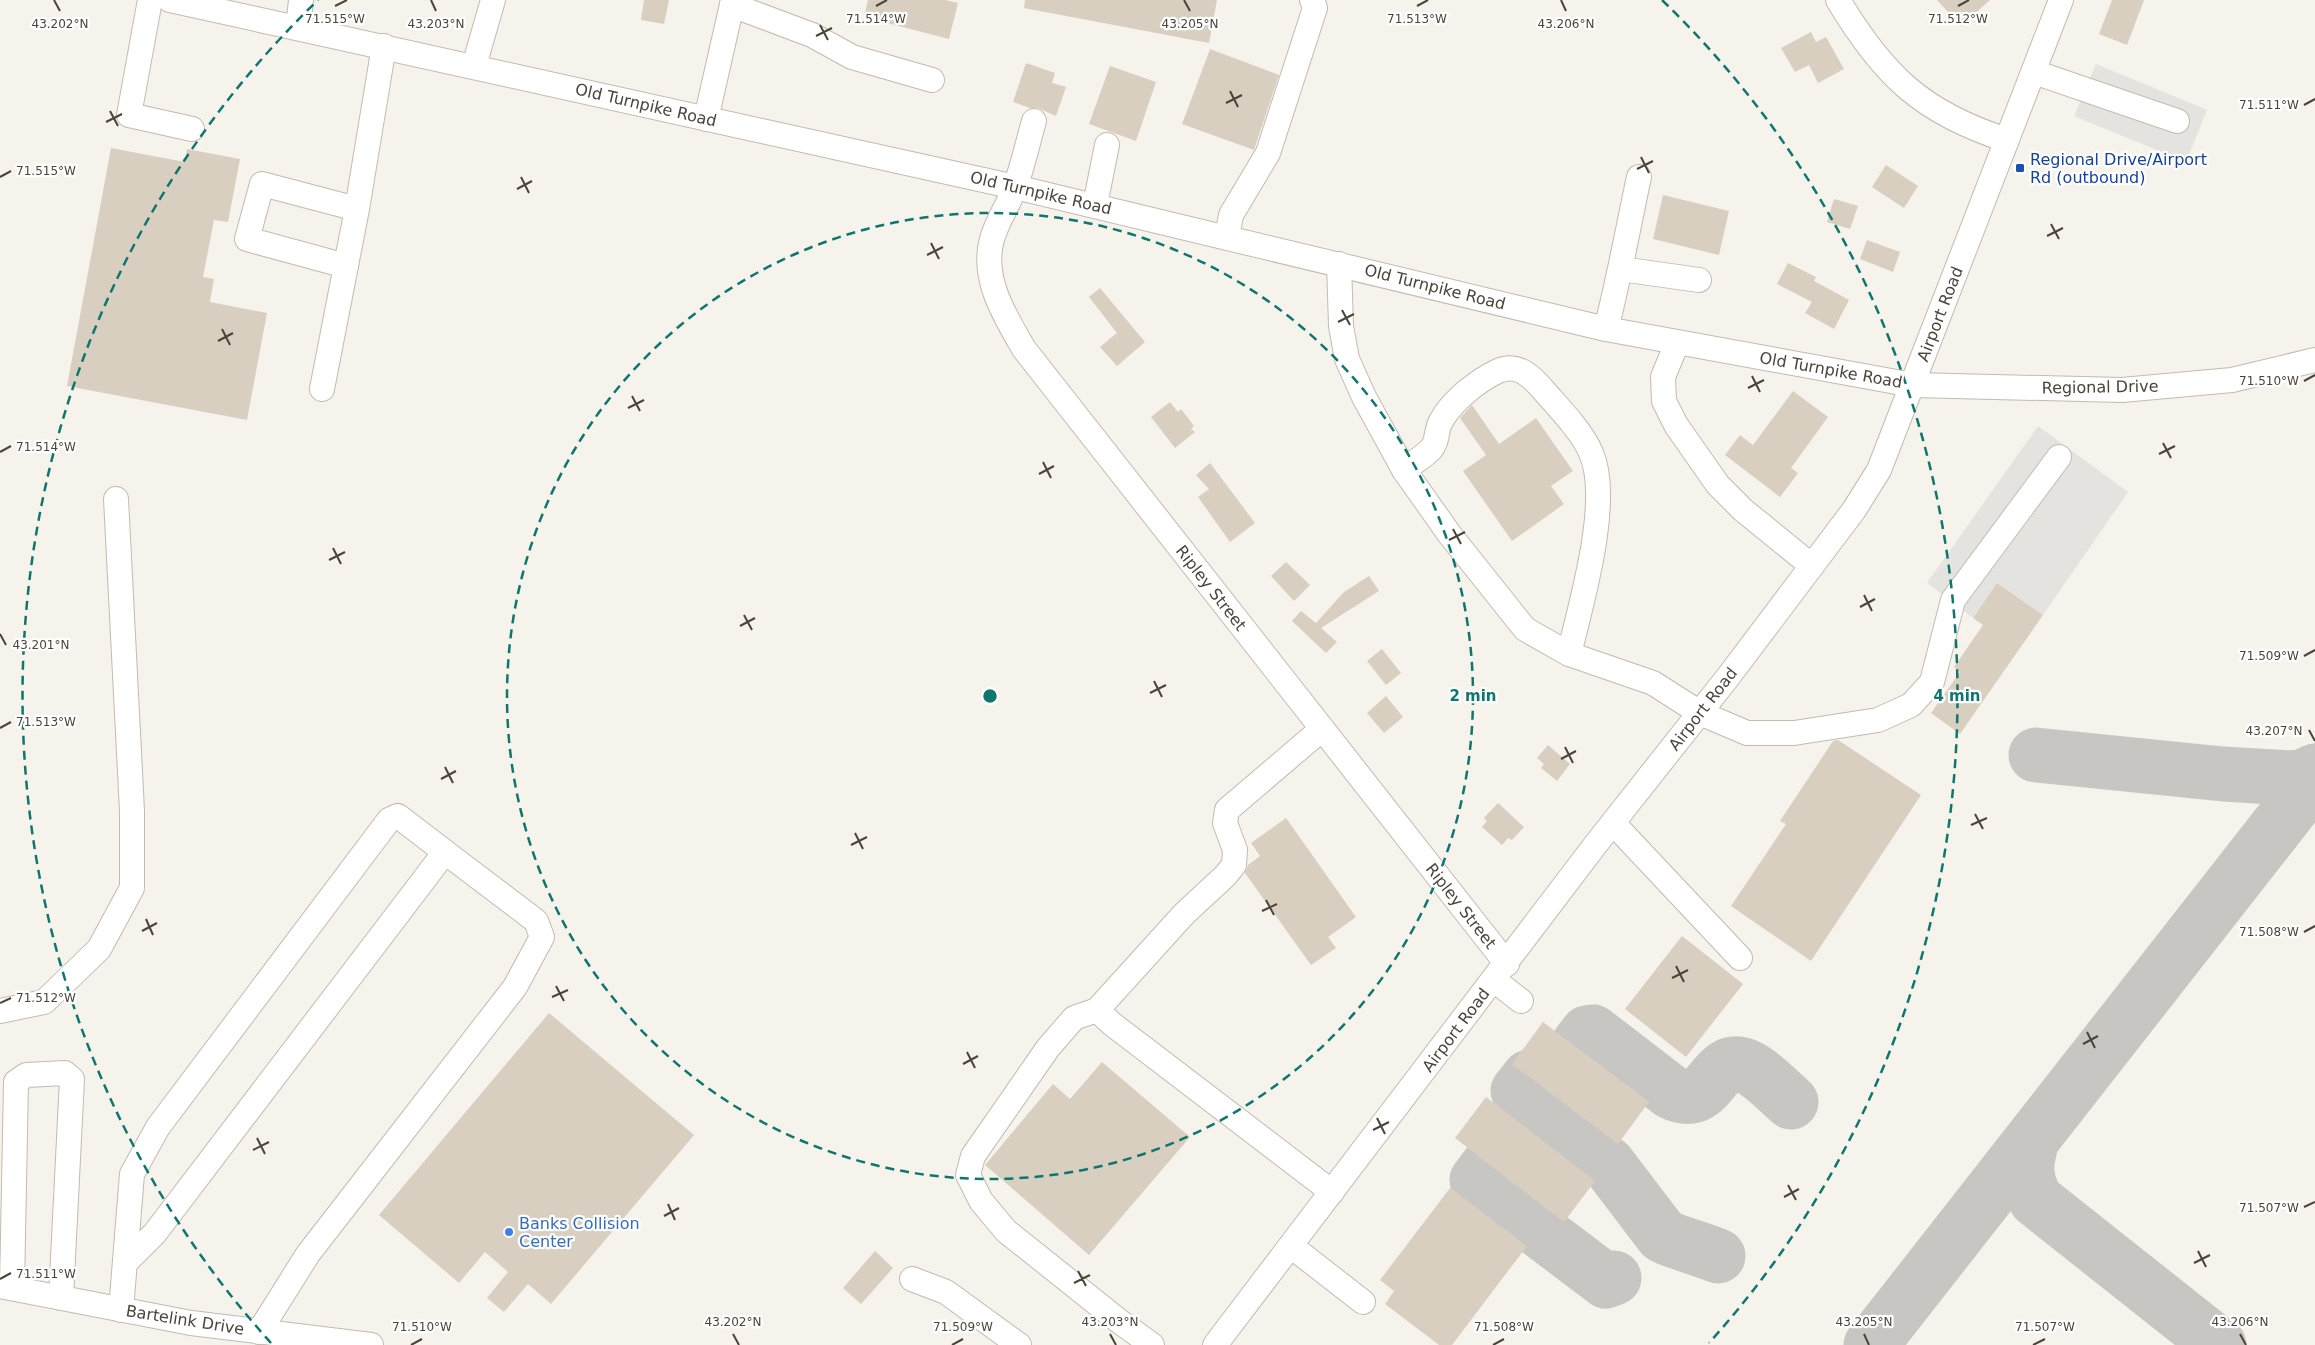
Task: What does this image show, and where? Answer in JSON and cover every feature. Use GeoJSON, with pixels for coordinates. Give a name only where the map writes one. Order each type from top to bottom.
{"type":"FeatureCollection","features":[{"type":"Feature","properties":{"kind":"street"},"geometry":{"type":"LineString","coordinates":[[150,0],[129,115],[192,128]]}},
{"type":"Feature","properties":{"kind":"street","name":"Old Turnpike Road"},"geometry":{"type":"LineString","coordinates":[[170,0],[1015,187],[1227,236],[1606,329],[1913,385]]}},
{"type":"Feature","properties":{"kind":"street"},"geometry":{"type":"LineString","coordinates":[[298,28],[301,0]]}},
{"type":"Feature","properties":{"kind":"street"},"geometry":{"type":"LineString","coordinates":[[474,66],[494,0]]}},
{"type":"Feature","properties":{"kind":"street"},"geometry":{"type":"LineString","coordinates":[[1227,236],[1231,214],[1268,153],[1315,8],[1312,0]]}},
{"type":"Feature","properties":{"kind":"street"},"geometry":{"type":"LineString","coordinates":[[1838,0],[1856,30],[1884,66],[1917,98],[1975,130],[2007,140]]}},
{"type":"Feature","properties":{"kind":"street","name":"Airport Road"},"geometry":{"type":"LineString","coordinates":[[1215,1345],[1854,510],[1879,470],[2061,0]]}},
{"type":"Feature","properties":{"kind":"street"},"geometry":{"type":"LineString","coordinates":[[706,119],[732,2],[812,35],[852,56],[932,80]]}},
{"type":"Feature","properties":{"kind":"street"},"geometry":{"type":"LineString","coordinates":[[322,389],[358,209],[384,46]]}},
{"type":"Feature","properties":{"kind":"street"},"geometry":{"type":"LineString","coordinates":[[2034,72],[2177,121]]}},
{"type":"Feature","properties":{"kind":"street","name":"Ripley Street"},"geometry":{"type":"LineString","coordinates":[[1034,121],[1015,187],[992,239],[989,262],[993,286],[1000,308],[1019,341],[1322,729],[1521,1001]]}},
{"type":"Feature","properties":{"kind":"street"},"geometry":{"type":"LineString","coordinates":[[1095,206],[1107,145]]}},
{"type":"Feature","properties":{"kind":"street"},"geometry":{"type":"LineString","coordinates":[[1606,329],[1621,269],[1639,177]]}},
{"type":"Feature","properties":{"kind":"street"},"geometry":{"type":"LineString","coordinates":[[346,266],[247,240],[262,184],[358,209]]}},
{"type":"Feature","properties":{"kind":"street"},"geometry":{"type":"LineString","coordinates":[[1339,264],[1341,326],[1347,359],[1364,397],[1404,470],[1450,535],[1525,629],[1568,654],[1653,683],[1700,713],[1747,733],[1794,733],[1878,720],[1910,705],[1932,682],[1953,600],[2059,457]]}},
{"type":"Feature","properties":{"kind":"street"},"geometry":{"type":"LineString","coordinates":[[1621,269],[1699,280]]}},
{"type":"Feature","properties":{"kind":"street"},"geometry":{"type":"LineString","coordinates":[[1678,342],[1663,377],[1664,401],[1676,425],[1718,485],[1744,510],[1812,566]]}},
{"type":"Feature","properties":{"kind":"street","name":"Regional Drive"},"geometry":{"type":"LineString","coordinates":[[1913,385],[2122,390],[2232,380],[2315,360]]}},
{"type":"Feature","properties":{"kind":"street"},"geometry":{"type":"LineString","coordinates":[[1404,470],[1432,449],[1440,422],[1451,406],[1477,385],[1499,371],[1515,369],[1527,373],[1539,385],[1565,415],[1591,452],[1597,471],[1600,500],[1592,550],[1568,654]]}},
{"type":"Feature","properties":{"kind":"street"},"geometry":{"type":"LineString","coordinates":[[0,1011],[44,1002],[99,949],[132,888],[132,811],[116,499]]}},
{"type":"Feature","properties":{"kind":"street"},"geometry":{"type":"LineString","coordinates":[[1152,1345],[1006,1231],[981,1201],[968,1175],[973,1156],[1048,1048],[1074,1018],[1097,1010],[1184,914],[1225,876],[1234,865],[1235,850],[1225,823],[1227,810],[1322,729]]}},
{"type":"Feature","properties":{"kind":"street"},"geometry":{"type":"LineString","coordinates":[[121,1310],[132,1174],[158,1127],[389,820],[398,816],[536,921],[542,937],[515,987],[308,1254],[259,1332]]}},
{"type":"Feature","properties":{"kind":"street"},"geometry":{"type":"LineString","coordinates":[[1613,823],[1740,958]]}},
{"type":"Feature","properties":{"kind":"street"},"geometry":{"type":"LineString","coordinates":[[125,1263],[156,1233],[445,852]]}},
{"type":"Feature","properties":{"kind":"street"},"geometry":{"type":"LineString","coordinates":[[1097,1010],[1112,1024],[1332,1192]]}},
{"type":"Feature","properties":{"kind":"street"},"geometry":{"type":"LineString","coordinates":[[0,1077],[65,1073],[72,1079],[61,1298]]}},
{"type":"Feature","properties":{"kind":"street"},"geometry":{"type":"LineString","coordinates":[[6,1287],[16,1082],[26,1075]]}},
{"type":"Feature","properties":{"kind":"street"},"geometry":{"type":"LineString","coordinates":[[1291,1246],[1364,1302]]}},
{"type":"Feature","properties":{"kind":"street"},"geometry":{"type":"LineString","coordinates":[[912,1279],[946,1292],[1019,1345]]}},
{"type":"Feature","properties":{"kind":"street","name":"Bartelink Drive"},"geometry":{"type":"LineString","coordinates":[[6,1287],[191,1324],[371,1345]]}},
{"type":"Feature","properties":{"kind":"shaded area"},"geometry":{"type":"Polygon","coordinates":[[[2096,64],[2207,110],[2186,162],[2074,116],[2096,64]]]}},
{"type":"Feature","properties":{"kind":"shaded area"},"geometry":{"type":"Polygon","coordinates":[[[2038,426],[2128,492],[2043,615],[1997,583],[1973,618],[1927,583],[2038,426]]]}},
{"type":"Feature","properties":{"kind":"building"},"geometry":{"type":"Polygon","coordinates":[[[644,0],[669,0],[664,24],[641,20],[644,0]]]}},
{"type":"Feature","properties":{"kind":"building"},"geometry":{"type":"Polygon","coordinates":[[[868,0],[945,0],[958,3],[949,39],[864,17],[868,0]]]}},
{"type":"Feature","properties":{"kind":"building"},"geometry":{"type":"Polygon","coordinates":[[[1025,0],[1217,0],[1209,43],[1024,8],[1025,0]]]}},
{"type":"Feature","properties":{"kind":"building"},"geometry":{"type":"Polygon","coordinates":[[[1937,0],[1990,0],[1961,26],[1937,0]]]}},
{"type":"Feature","properties":{"kind":"building"},"geometry":{"type":"Polygon","coordinates":[[[2112,0],[2144,0],[2127,45],[2099,34],[2112,0]]]}},
{"type":"Feature","properties":{"kind":"building"},"geometry":{"type":"Polygon","coordinates":[[[1811,32],[1816,42],[1826,37],[1844,69],[1818,83],[1809,65],[1795,72],[1781,48],[1811,32]]]}},
{"type":"Feature","properties":{"kind":"building"},"geometry":{"type":"Polygon","coordinates":[[[1210,49],[1279,75],[1254,150],[1182,124],[1210,49]]]}},
{"type":"Feature","properties":{"kind":"building"},"geometry":{"type":"Polygon","coordinates":[[[1026,63],[1055,73],[1052,83],[1066,87],[1056,116],[1038,108],[1030,108],[1013,102],[1026,63]]]}},
{"type":"Feature","properties":{"kind":"building"},"geometry":{"type":"Polygon","coordinates":[[[1110,66],[1156,82],[1136,141],[1089,124],[1110,66]]]}},
{"type":"Feature","properties":{"kind":"building"},"geometry":{"type":"Polygon","coordinates":[[[111,148],[185,162],[187,149],[240,159],[228,222],[214,220],[203,277],[214,279],[210,302],[267,313],[247,420],[67,386],[111,148]]]}},
{"type":"Feature","properties":{"kind":"building"},"geometry":{"type":"Polygon","coordinates":[[[1886,165],[1918,186],[1904,208],[1872,187],[1886,165]]]}},
{"type":"Feature","properties":{"kind":"building"},"geometry":{"type":"Polygon","coordinates":[[[1663,195],[1729,211],[1719,255],[1653,239],[1663,195]]]}},
{"type":"Feature","properties":{"kind":"building"},"geometry":{"type":"Polygon","coordinates":[[[1834,199],[1858,206],[1850,229],[1827,222],[1834,199]]]}},
{"type":"Feature","properties":{"kind":"building"},"geometry":{"type":"Polygon","coordinates":[[[1867,240],[1900,252],[1893,272],[1860,259],[1867,240]]]}},
{"type":"Feature","properties":{"kind":"building"},"geometry":{"type":"Polygon","coordinates":[[[1788,263],[1816,277],[1814,281],[1849,300],[1834,329],[1805,313],[1812,302],[1777,284],[1788,263]]]}},
{"type":"Feature","properties":{"kind":"building"},"geometry":{"type":"Polygon","coordinates":[[[1100,288],[1145,342],[1117,366],[1100,347],[1117,333],[1089,297],[1100,288]]]}},
{"type":"Feature","properties":{"kind":"building"},"geometry":{"type":"Polygon","coordinates":[[[1793,391],[1828,417],[1791,468],[1798,473],[1780,497],[1725,455],[1740,435],[1753,445],[1793,391]]]}},
{"type":"Feature","properties":{"kind":"building"},"geometry":{"type":"Polygon","coordinates":[[[1170,402],[1178,412],[1181,409],[1194,426],[1191,429],[1195,432],[1175,448],[1151,417],[1170,402]]]}},
{"type":"Feature","properties":{"kind":"building"},"geometry":{"type":"Polygon","coordinates":[[[1472,405],[1499,444],[1536,418],[1573,471],[1551,486],[1564,504],[1512,541],[1463,471],[1486,455],[1460,418],[1472,405]]]}},
{"type":"Feature","properties":{"kind":"building"},"geometry":{"type":"Polygon","coordinates":[[[1210,463],[1255,523],[1230,542],[1198,497],[1209,489],[1196,475],[1210,463]]]}},
{"type":"Feature","properties":{"kind":"building"},"geometry":{"type":"Polygon","coordinates":[[[1286,562],[1310,585],[1294,601],[1271,576],[1286,562]]]}},
{"type":"Feature","properties":{"kind":"building"},"geometry":{"type":"Polygon","coordinates":[[[1369,576],[1379,591],[1321,628],[1337,642],[1326,653],[1292,621],[1301,611],[1316,623],[1344,592],[1369,576]]]}},
{"type":"Feature","properties":{"kind":"building"},"geometry":{"type":"Polygon","coordinates":[[[1997,583],[2043,615],[1960,734],[1931,713],[1960,672],[1954,667],[1983,625],[1973,618],[1997,583]]]}},
{"type":"Feature","properties":{"kind":"building"},"geometry":{"type":"Polygon","coordinates":[[[1382,649],[1401,673],[1386,685],[1367,661],[1382,649]]]}},
{"type":"Feature","properties":{"kind":"building"},"geometry":{"type":"Polygon","coordinates":[[[1386,696],[1403,717],[1384,733],[1367,713],[1386,696]]]}},
{"type":"Feature","properties":{"kind":"building"},"geometry":{"type":"Polygon","coordinates":[[[1838,740],[1921,795],[1811,961],[1731,906],[1786,824],[1780,821],[1833,741],[1838,740]]]}},
{"type":"Feature","properties":{"kind":"building"},"geometry":{"type":"Polygon","coordinates":[[[1548,745],[1570,764],[1557,781],[1541,768],[1544,764],[1537,758],[1548,745]]]}},
{"type":"Feature","properties":{"kind":"building"},"geometry":{"type":"Polygon","coordinates":[[[1498,803],[1524,827],[1512,840],[1508,838],[1502,845],[1482,827],[1487,821],[1484,818],[1498,803]]]}},
{"type":"Feature","properties":{"kind":"building"},"geometry":{"type":"Polygon","coordinates":[[[1286,818],[1356,917],[1328,937],[1336,948],[1311,965],[1245,873],[1248,865],[1260,856],[1251,843],[1286,818]]]}},
{"type":"Feature","properties":{"kind":"building"},"geometry":{"type":"Polygon","coordinates":[[[1682,936],[1743,984],[1686,1057],[1625,1009],[1682,936]]]}},
{"type":"Feature","properties":{"kind":"building"},"geometry":{"type":"Polygon","coordinates":[[[549,1013],[694,1135],[551,1304],[528,1284],[504,1312],[487,1298],[508,1272],[485,1252],[459,1283],[379,1215],[549,1013]]]}},
{"type":"Feature","properties":{"kind":"building"},"geometry":{"type":"Polygon","coordinates":[[[1543,1022],[1649,1102],[1618,1144],[1512,1064],[1543,1022]]]}},
{"type":"Feature","properties":{"kind":"building"},"geometry":{"type":"Polygon","coordinates":[[[1102,1062],[1190,1137],[1089,1255],[985,1165],[1053,1084],[1070,1099],[1102,1062]]]}},
{"type":"Feature","properties":{"kind":"building"},"geometry":{"type":"Polygon","coordinates":[[[1486,1097],[1595,1181],[1564,1222],[1455,1138],[1486,1097]]]}},
{"type":"Feature","properties":{"kind":"building"},"geometry":{"type":"Polygon","coordinates":[[[1450,1188],[1527,1246],[1452,1345],[1439,1345],[1385,1304],[1394,1291],[1380,1280],[1450,1188]]]}},
{"type":"Feature","properties":{"kind":"building"},"geometry":{"type":"Polygon","coordinates":[[[875,1251],[893,1268],[861,1304],[843,1288],[875,1251]]]}},
{"type":"Feature","properties":{"kind":"taxiway"},"geometry":{"type":"LineString","coordinates":[[2036,755],[2223,774],[2290,778],[2302,777],[2315,771]]}},
{"type":"Feature","properties":{"kind":"taxiway"},"geometry":{"type":"LineString","coordinates":[[1871,1345],[2315,778]]}},
{"type":"Feature","properties":{"kind":"taxiway"},"geometry":{"type":"LineString","coordinates":[[1578,1045],[1587,1033],[1593,1032],[1671,1092],[1685,1096],[1696,1095],[1725,1067],[1734,1064],[1746,1066],[1764,1078],[1791,1102]]}},
{"type":"Feature","properties":{"kind":"taxiway"},"geometry":{"type":"LineString","coordinates":[[1529,1077],[1518,1091],[1520,1096],[1608,1164],[1662,1235],[1718,1256]]}},
{"type":"Feature","properties":{"kind":"taxiway"},"geometry":{"type":"LineString","coordinates":[[2032,1140],[2027,1170],[2029,1184],[2036,1200],[2219,1345]]}},
{"type":"Feature","properties":{"kind":"taxiway"},"geometry":{"type":"LineString","coordinates":[[1489,1164],[1477,1180],[1479,1185],[1606,1281],[1614,1278]]}},
{"type":"Feature","properties":{"kind":"place","name":"Regional Drive/Airport Rd (outbound)"},"geometry":{"type":"Point","coordinates":[2020,168]}},
{"type":"Feature","properties":{"kind":"place","name":"Banks Collision Center"},"geometry":{"type":"Point","coordinates":[509,1232]}}]}
